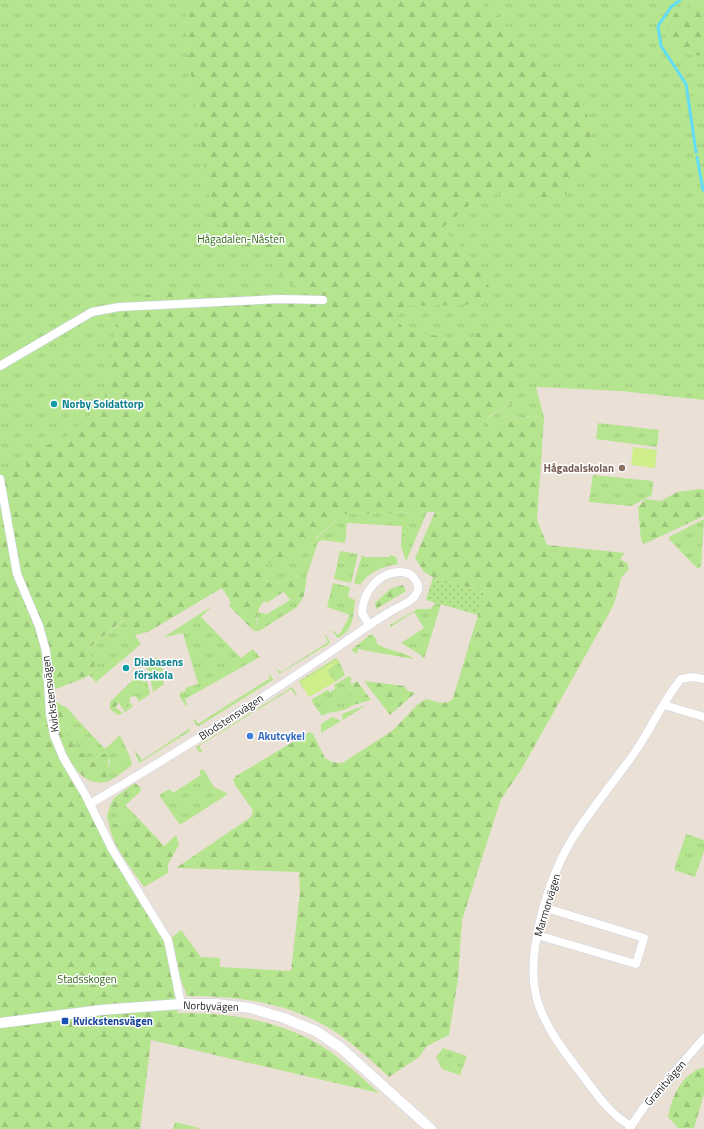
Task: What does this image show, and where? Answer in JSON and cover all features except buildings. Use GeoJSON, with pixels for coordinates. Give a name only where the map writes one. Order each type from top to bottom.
{"type":"FeatureCollection","features":[{"type":"Feature","properties":{"kind":"street"},"geometry":{"type":"LineString","coordinates":[[0,366],[92,312],[112,308],[280,299],[323,300]]}},
{"type":"Feature","properties":{"kind":"street","name":"Kvickstensvägen"},"geometry":{"type":"LineString","coordinates":[[0,479],[17,574],[39,626],[46,651],[50,714],[54,735],[112,849],[168,940],[181,1004]]}},
{"type":"Feature","properties":{"kind":"street","name":"Blodstensvägen"},"geometry":{"type":"LineString","coordinates":[[90,804],[201,737],[369,625],[413,598],[418,590],[418,586],[415,579],[411,575],[406,572],[395,572],[382,578],[366,594],[362,614],[369,625]]}},
{"type":"Feature","properties":{"kind":"street","name":"Marmorvägen"},"geometry":{"type":"LineString","coordinates":[[630,1128],[612,1115],[554,1037],[537,1002],[532,965],[543,907],[563,856],[575,834],[649,733],[664,705],[681,679],[693,677],[704,679]]}},
{"type":"Feature","properties":{"kind":"street"},"geometry":{"type":"LineString","coordinates":[[664,705],[704,717]]}},
{"type":"Feature","properties":{"kind":"street"},"geometry":{"type":"LineString","coordinates":[[537,935],[636,964],[644,938],[543,907]]}},
{"type":"Feature","properties":{"kind":"street","name":"Norbyvägen"},"geometry":{"type":"LineString","coordinates":[[0,1022],[101,1010],[181,1004],[216,1004],[250,1008],[284,1018],[316,1031],[342,1048],[431,1129]]}},
{"type":"Feature","properties":{"kind":"street","name":"Granitvägen"},"geometry":{"type":"LineString","coordinates":[[630,1128],[644,1107],[704,1038]]}},
{"type":"Feature","properties":{"kind":"green space","name":"Hågadalen-Nåsten"},"geometry":{"type":"Polygon","coordinates":[[[0,0],[704,0],[704,400],[621,391],[536,387],[544,417],[521,416],[485,429],[483,423],[494,414],[518,399],[0,580],[0,0]],[[586,109],[575,172],[597,159],[586,109]]]}},
{"type":"Feature","properties":{"kind":"green space","name":"Stadsskogen"},"geometry":{"type":"Polygon","coordinates":[[[184,0],[474,0],[496,13],[511,32],[560,75],[578,95],[586,109],[597,159],[575,172],[567,193],[544,201],[515,190],[490,195],[473,202],[443,227],[453,240],[474,259],[480,275],[490,288],[482,298],[466,305],[409,306],[395,316],[405,331],[467,340],[482,330],[510,334],[518,399],[493,414],[483,423],[485,429],[522,416],[544,417],[537,520],[547,545],[625,553],[620,559],[627,563],[629,569],[621,578],[614,604],[602,626],[521,770],[501,799],[462,920],[458,979],[449,1035],[427,1046],[419,1057],[389,1077],[340,1035],[306,1016],[256,1001],[222,997],[187,996],[173,958],[179,992],[177,1013],[212,1014],[246,1018],[278,1026],[321,1045],[379,1093],[151,1040],[140,1129],[0,1129],[0,480],[27,466],[24,453],[62,440],[104,402],[120,298],[203,288],[204,297],[280,295],[280,305],[323,300],[318,290],[299,289],[282,277],[276,258],[235,241],[212,218],[190,67],[184,0]],[[435,512],[343,514],[317,537],[296,552],[275,562],[265,563],[261,575],[273,586],[307,575],[304,596],[290,600],[284,592],[266,603],[264,601],[259,608],[254,631],[229,606],[231,602],[222,588],[148,632],[134,635],[123,620],[86,650],[96,663],[89,675],[56,689],[49,690],[50,713],[63,757],[169,940],[181,930],[201,957],[220,958],[220,967],[291,971],[300,892],[299,872],[176,868],[251,817],[253,810],[235,785],[233,780],[236,776],[309,732],[313,734],[325,758],[332,762],[342,763],[392,731],[418,704],[426,699],[444,703],[453,698],[485,592],[433,577],[424,572],[415,558],[435,512]]]}},
{"type":"Feature","properties":{"kind":"green space"},"geometry":{"type":"Polygon","coordinates":[[[701,0],[704,0],[704,55],[684,54],[679,52],[671,45],[664,32],[675,13],[701,0]]]}},
{"type":"Feature","properties":{"kind":"green space"},"geometry":{"type":"Polygon","coordinates":[[[598,423],[659,430],[657,447],[596,439],[598,423]]]}},
{"type":"Feature","properties":{"kind":"green space"},"geometry":{"type":"Polygon","coordinates":[[[633,447],[657,450],[655,468],[631,465],[633,447]]]}},
{"type":"Feature","properties":{"kind":"green space"},"geometry":{"type":"Polygon","coordinates":[[[593,475],[653,481],[652,495],[631,506],[589,502],[593,475]]]}},
{"type":"Feature","properties":{"kind":"green space"},"geometry":{"type":"Polygon","coordinates":[[[699,489],[704,490],[704,516],[644,544],[641,540],[638,508],[645,499],[661,501],[677,492],[699,489]]]}},
{"type":"Feature","properties":{"kind":"green space"},"geometry":{"type":"Polygon","coordinates":[[[427,512],[406,561],[401,546],[402,526],[347,523],[345,543],[322,540],[318,542],[307,575],[273,586],[261,575],[264,563],[318,537],[343,514],[427,512]]]}},
{"type":"Feature","properties":{"kind":"green space"},"geometry":{"type":"Polygon","coordinates":[[[704,519],[701,566],[698,569],[669,539],[669,537],[704,519]]]}},
{"type":"Feature","properties":{"kind":"green space"},"geometry":{"type":"Polygon","coordinates":[[[340,551],[358,554],[351,583],[334,579],[340,551]]]}},
{"type":"Feature","properties":{"kind":"green space"},"geometry":{"type":"Polygon","coordinates":[[[362,555],[365,557],[389,557],[390,555],[396,557],[398,564],[376,570],[360,585],[354,583],[362,555]]]}},
{"type":"Feature","properties":{"kind":"green space"},"geometry":{"type":"Polygon","coordinates":[[[433,577],[485,592],[478,615],[426,600],[433,577]]]}},
{"type":"Feature","properties":{"kind":"green space"},"geometry":{"type":"Polygon","coordinates":[[[333,583],[350,587],[348,597],[355,600],[350,627],[338,638],[332,631],[338,635],[350,615],[327,607],[333,583]]]}},
{"type":"Feature","properties":{"kind":"green space"},"geometry":{"type":"Polygon","coordinates":[[[403,585],[406,591],[376,609],[375,603],[390,589],[403,585]]]}},
{"type":"Feature","properties":{"kind":"green space"},"geometry":{"type":"Polygon","coordinates":[[[304,596],[297,607],[259,631],[254,631],[258,620],[257,612],[267,614],[290,600],[304,596]]]}},
{"type":"Feature","properties":{"kind":"green space"},"geometry":{"type":"Polygon","coordinates":[[[436,603],[441,604],[424,659],[421,655],[401,643],[424,628],[414,612],[390,627],[390,625],[421,607],[418,609],[430,609],[436,603]]]}},
{"type":"Feature","properties":{"kind":"green space"},"geometry":{"type":"Polygon","coordinates":[[[212,606],[201,617],[241,658],[253,649],[260,657],[185,699],[186,706],[179,696],[181,692],[186,691],[185,688],[198,684],[183,633],[164,637],[212,606]]]}},
{"type":"Feature","properties":{"kind":"green space"},"geometry":{"type":"Polygon","coordinates":[[[124,620],[141,644],[96,682],[89,675],[96,663],[86,650],[124,620]]]}},
{"type":"Feature","properties":{"kind":"green space"},"geometry":{"type":"Polygon","coordinates":[[[326,635],[330,643],[279,674],[276,668],[281,672],[328,642],[325,636],[326,635]]]}},
{"type":"Feature","properties":{"kind":"green space"},"geometry":{"type":"Polygon","coordinates":[[[370,635],[373,635],[377,644],[372,646],[368,651],[358,649],[357,654],[351,650],[370,635]]]}},
{"type":"Feature","properties":{"kind":"green space"},"geometry":{"type":"Polygon","coordinates":[[[377,644],[410,656],[414,659],[368,651],[370,647],[377,644]]]}},
{"type":"Feature","properties":{"kind":"green space"},"geometry":{"type":"Polygon","coordinates":[[[156,658],[159,658],[163,671],[161,672],[164,684],[153,692],[149,670],[146,669],[156,658]]]}},
{"type":"Feature","properties":{"kind":"green space"},"geometry":{"type":"Polygon","coordinates":[[[336,658],[339,661],[345,675],[335,682],[327,670],[339,662],[300,682],[304,688],[303,689],[299,681],[336,658]]]}},
{"type":"Feature","properties":{"kind":"green space"},"geometry":{"type":"Polygon","coordinates":[[[336,660],[339,662],[327,670],[335,682],[309,697],[300,682],[336,660]]]}},
{"type":"Feature","properties":{"kind":"green space"},"geometry":{"type":"Polygon","coordinates":[[[143,671],[143,682],[147,681],[150,694],[139,702],[136,696],[130,697],[130,703],[133,706],[127,711],[126,705],[117,695],[143,671]]]}},
{"type":"Feature","properties":{"kind":"green space"},"geometry":{"type":"Polygon","coordinates":[[[269,672],[273,680],[199,726],[196,725],[193,720],[195,719],[198,724],[270,678],[269,672]]]}},
{"type":"Feature","properties":{"kind":"green space"},"geometry":{"type":"Polygon","coordinates":[[[349,676],[352,679],[350,681],[355,689],[353,705],[344,710],[322,716],[311,700],[327,690],[330,692],[335,689],[334,685],[349,676]]]}},
{"type":"Feature","properties":{"kind":"green space"},"geometry":{"type":"Polygon","coordinates":[[[357,681],[371,700],[353,705],[350,696],[355,689],[352,684],[357,681]]]}},
{"type":"Feature","properties":{"kind":"green space"},"geometry":{"type":"Polygon","coordinates":[[[364,681],[404,686],[408,691],[415,693],[390,715],[364,681]]]}},
{"type":"Feature","properties":{"kind":"green space"},"geometry":{"type":"Polygon","coordinates":[[[292,687],[297,694],[295,695],[291,689],[199,746],[202,751],[200,753],[196,747],[292,687]]]}},
{"type":"Feature","properties":{"kind":"green space"},"geometry":{"type":"Polygon","coordinates":[[[117,695],[125,702],[127,711],[125,712],[119,703],[115,707],[123,713],[118,715],[110,709],[110,702],[117,695]]]}},
{"type":"Feature","properties":{"kind":"green space"},"geometry":{"type":"Polygon","coordinates":[[[56,702],[67,708],[75,717],[65,720],[63,724],[69,729],[64,735],[73,736],[75,741],[72,756],[79,753],[85,753],[88,762],[93,762],[100,755],[110,752],[108,765],[111,770],[107,779],[109,781],[96,782],[85,778],[76,769],[68,757],[57,728],[53,703],[56,702]]]}},
{"type":"Feature","properties":{"kind":"green space"},"geometry":{"type":"Polygon","coordinates":[[[366,705],[343,720],[342,714],[366,705]]]}},
{"type":"Feature","properties":{"kind":"green space"},"geometry":{"type":"Polygon","coordinates":[[[75,717],[105,749],[120,735],[130,757],[124,762],[120,773],[109,781],[107,780],[110,759],[104,754],[100,755],[93,762],[88,762],[72,756],[75,741],[64,735],[69,729],[63,724],[65,720],[75,717]]]}},
{"type":"Feature","properties":{"kind":"green space"},"geometry":{"type":"Polygon","coordinates":[[[332,717],[341,721],[321,733],[321,724],[332,717]]]}},
{"type":"Feature","properties":{"kind":"green space"},"geometry":{"type":"Polygon","coordinates":[[[188,723],[190,731],[139,763],[134,749],[142,760],[189,729],[188,723]]]}},
{"type":"Feature","properties":{"kind":"green space"},"geometry":{"type":"Polygon","coordinates":[[[130,757],[132,765],[116,777],[125,760],[130,757]]]}},
{"type":"Feature","properties":{"kind":"green space"},"geometry":{"type":"Polygon","coordinates":[[[203,769],[214,787],[228,794],[180,825],[159,795],[170,789],[173,793],[201,775],[199,771],[203,769]]]}},
{"type":"Feature","properties":{"kind":"green space"},"geometry":{"type":"Polygon","coordinates":[[[135,783],[141,788],[140,792],[122,807],[118,809],[109,808],[114,798],[135,783]]]}},
{"type":"Feature","properties":{"kind":"green space"},"geometry":{"type":"Polygon","coordinates":[[[125,805],[138,818],[125,823],[109,824],[107,817],[109,808],[117,809],[125,805]]]}},
{"type":"Feature","properties":{"kind":"green space"},"geometry":{"type":"Polygon","coordinates":[[[138,818],[164,846],[176,835],[179,845],[168,864],[168,873],[144,887],[118,849],[109,824],[125,823],[138,818]]]}},
{"type":"Feature","properties":{"kind":"green space"},"geometry":{"type":"Polygon","coordinates":[[[686,834],[704,840],[704,851],[695,877],[674,870],[686,834]]]}},
{"type":"Feature","properties":{"kind":"green space"},"geometry":{"type":"Polygon","coordinates":[[[443,1048],[467,1056],[460,1075],[442,1069],[436,1057],[443,1048]]]}},
{"type":"Feature","properties":{"kind":"green space"},"geometry":{"type":"Polygon","coordinates":[[[701,1068],[704,1068],[704,1094],[694,1128],[678,1128],[668,1117],[672,1102],[682,1082],[688,1076],[701,1068]]]}},
{"type":"Feature","properties":{"kind":"green space"},"geometry":{"type":"Polygon","coordinates":[[[175,1122],[199,1128],[199,1129],[173,1129],[175,1122]]]}},
{"type":"Feature","properties":{"kind":"waterway"},"geometry":{"type":"LineString","coordinates":[[680,0],[671,7],[658,26],[661,46],[686,84],[696,152]]}},
{"type":"Feature","properties":{"kind":"waterway"},"geometry":{"type":"LineString","coordinates":[[697,157],[703,190]]}},
{"type":"Feature","properties":{"kind":"place","name":"Norby Soldattorp"},"geometry":{"type":"Point","coordinates":[54,404]}},
{"type":"Feature","properties":{"kind":"place","name":"Hågadalskolan"},"geometry":{"type":"Point","coordinates":[622,468]}},
{"type":"Feature","properties":{"kind":"place","name":"Diabasens förskola"},"geometry":{"type":"Point","coordinates":[126,668]}},
{"type":"Feature","properties":{"kind":"place","name":"Akutcykel"},"geometry":{"type":"Point","coordinates":[250,736]}},
{"type":"Feature","properties":{"kind":"place","name":"Kvickstensvägen"},"geometry":{"type":"Point","coordinates":[65,1021]}}]}
